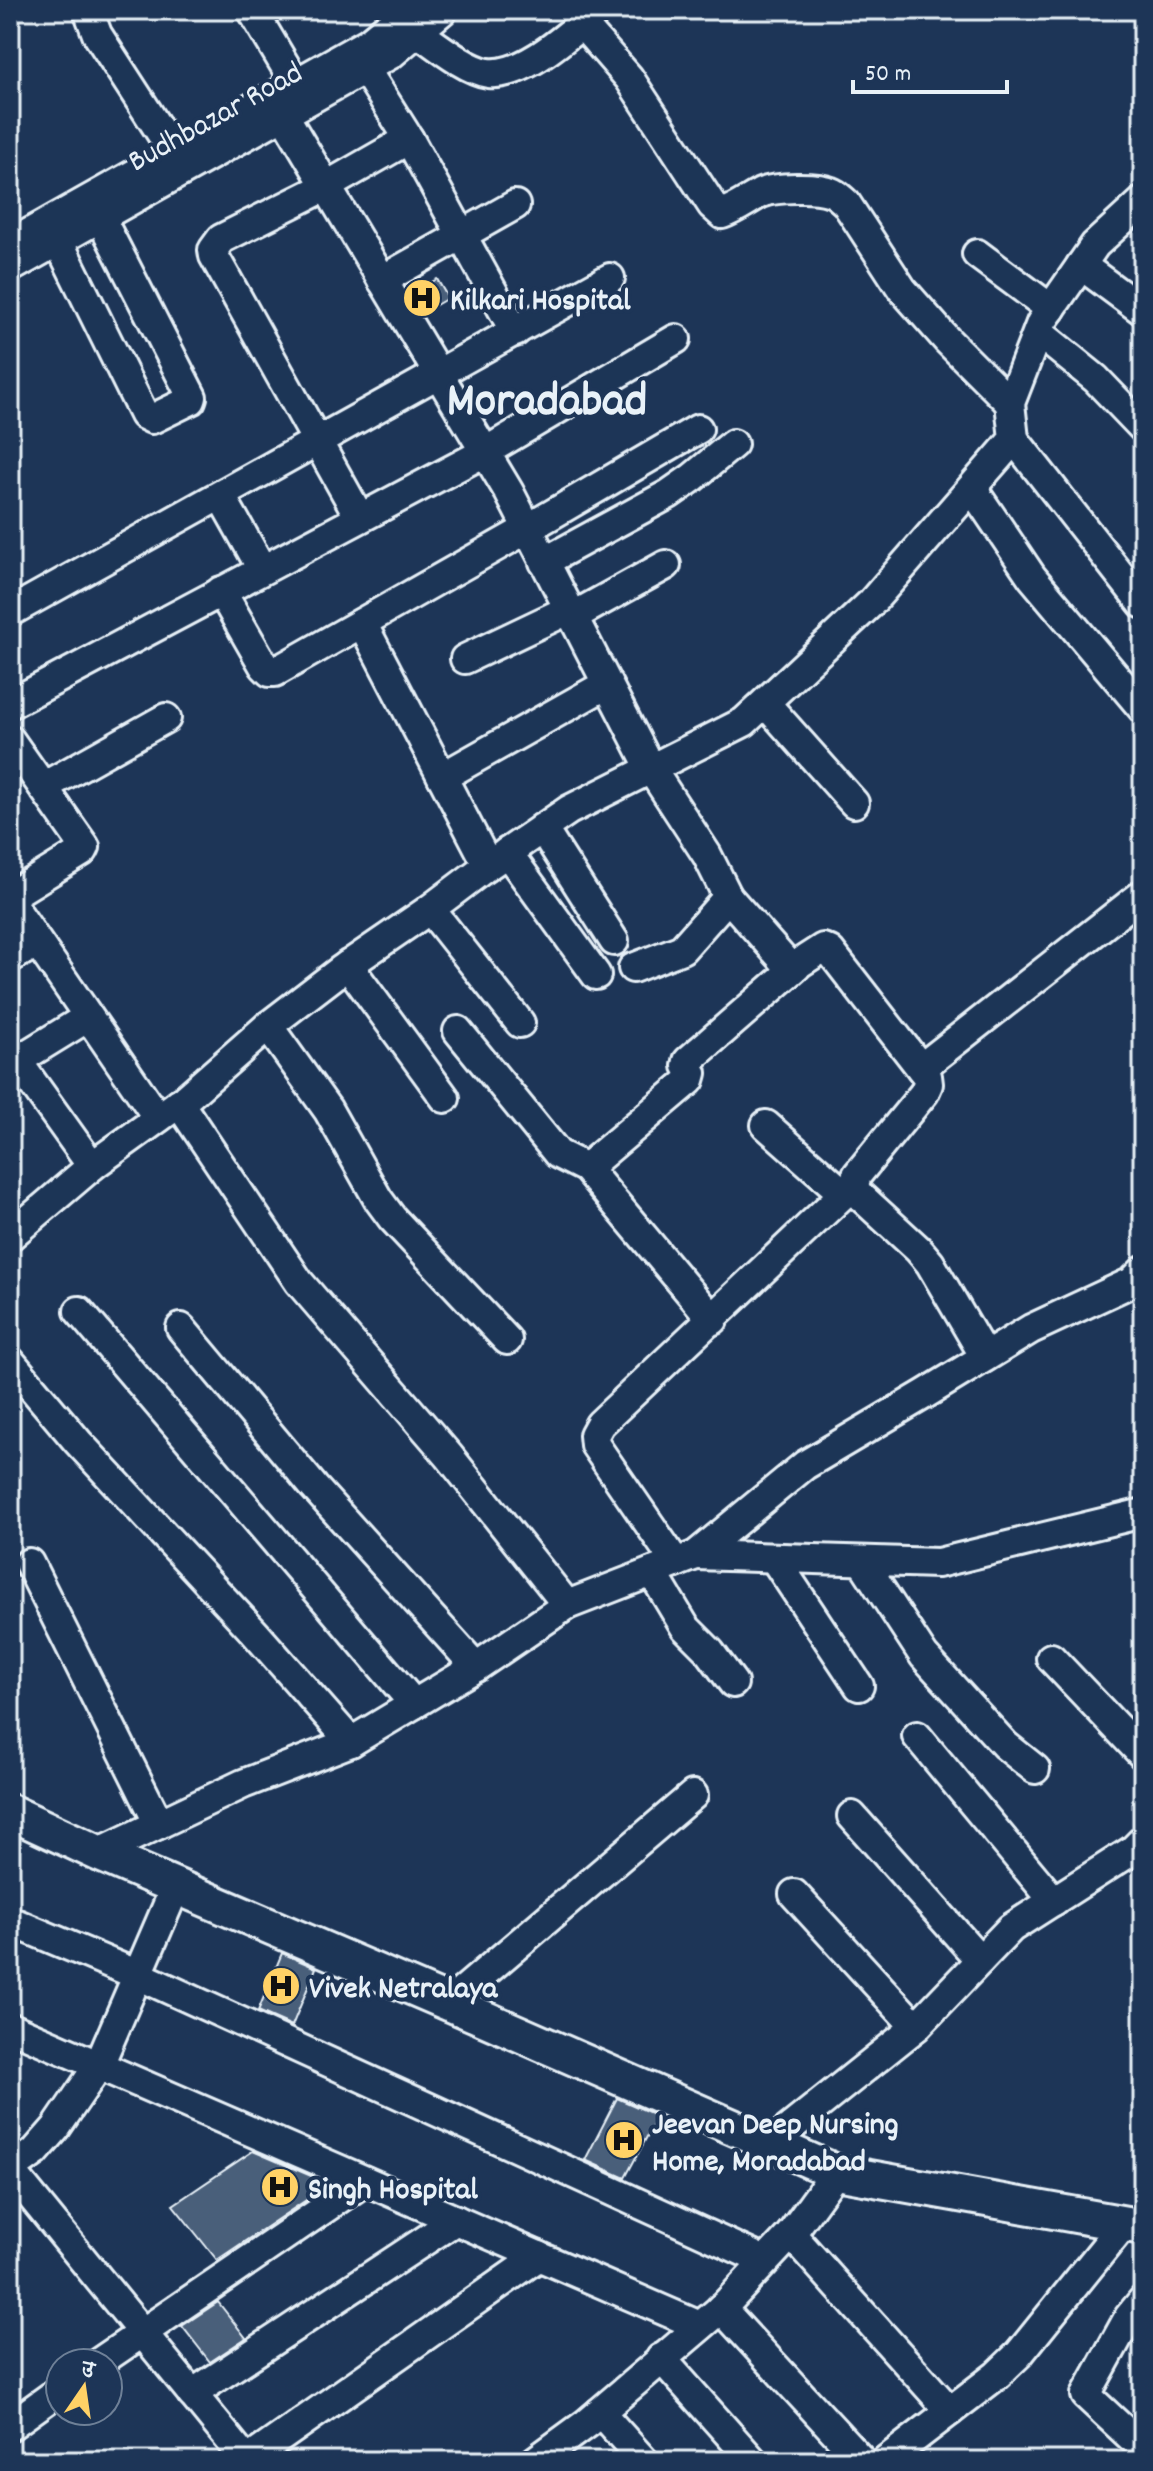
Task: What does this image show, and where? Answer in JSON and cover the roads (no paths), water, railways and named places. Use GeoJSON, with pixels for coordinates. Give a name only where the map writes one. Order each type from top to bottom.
{"type":"FeatureCollection","features":[{"type":"Feature","properties":{"kind":"main road"},"geometry":{"type":"LineString","coordinates":[[10,1812],[98,1853],[836,2172],[1133,2226]]}},
{"type":"Feature","properties":{"kind":"street"},"geometry":{"type":"LineString","coordinates":[[88,10],[97,34],[185,154]]}},
{"type":"Feature","properties":{"kind":"street"},"geometry":{"type":"LineString","coordinates":[[252,10],[284,99],[325,187],[509,492],[651,769],[707,855],[728,897],[788,965],[796,967]]}},
{"type":"Feature","properties":{"kind":"street","name":"Budhbazar Road"},"geometry":{"type":"LineString","coordinates":[[10,244],[284,99],[372,57],[413,21],[443,10]]}},
{"type":"Feature","properties":{"kind":"street"},"geometry":{"type":"LineString","coordinates":[[413,21],[462,62],[487,73],[507,71],[538,58],[590,17],[712,205],[722,214],[764,192],[789,189],[828,190],[837,195],[846,203],[902,289],[947,340],[1010,403]]}},
{"type":"Feature","properties":{"kind":"street"},"geometry":{"type":"LineString","coordinates":[[372,57],[409,139],[515,332]]}},
{"type":"Feature","properties":{"kind":"street"},"geometry":{"type":"LineString","coordinates":[[360,518],[213,250],[221,239],[325,187],[409,139]]}},
{"type":"Feature","properties":{"kind":"street","name":"Budhbazar Road"},"geometry":{"type":"LineString","coordinates":[[10,268],[100,217],[185,154]]}},
{"type":"Feature","properties":{"kind":"street"},"geometry":{"type":"LineString","coordinates":[[1143,201],[1095,245],[1044,320],[1010,403],[1014,439],[1143,604]]}},
{"type":"Feature","properties":{"kind":"street"},"geometry":{"type":"LineString","coordinates":[[382,280],[515,205]]}},
{"type":"Feature","properties":{"kind":"street"},"geometry":{"type":"LineString","coordinates":[[58,241],[147,419],[191,400],[100,217]]}},
{"type":"Feature","properties":{"kind":"street"},"geometry":{"type":"LineString","coordinates":[[977,254],[1044,320],[1143,428]]}},
{"type":"Feature","properties":{"kind":"street"},"geometry":{"type":"LineString","coordinates":[[1081,265],[1143,311]]}},
{"type":"Feature","properties":{"kind":"street"},"geometry":{"type":"LineString","coordinates":[[10,612],[610,278]]}},
{"type":"Feature","properties":{"kind":"street"},"geometry":{"type":"LineString","coordinates":[[10,704],[485,452],[676,339]]}},
{"type":"Feature","properties":{"kind":"street"},"geometry":{"type":"LineString","coordinates":[[221,591],[264,666],[275,672],[698,429]]}},
{"type":"Feature","properties":{"kind":"street"},"geometry":{"type":"LineString","coordinates":[[12,1228],[169,1111],[268,1026],[348,965],[542,828],[569,810],[744,722],[871,603],[1014,439]]}},
{"type":"Feature","properties":{"kind":"street"},"geometry":{"type":"LineString","coordinates":[[544,562],[669,494],[733,444]]}},
{"type":"Feature","properties":{"kind":"street"},"geometry":{"type":"LineString","coordinates":[[972,488],[1032,577],[1143,709]]}},
{"type":"Feature","properties":{"kind":"street"},"geometry":{"type":"LineString","coordinates":[[221,496],[262,569]]}},
{"type":"Feature","properties":{"kind":"street"},"geometry":{"type":"LineString","coordinates":[[465,659],[570,613],[666,565]]}},
{"type":"Feature","properties":{"kind":"street"},"geometry":{"type":"LineString","coordinates":[[362,623],[442,777],[498,859],[596,975]]}},
{"type":"Feature","properties":{"kind":"street"},"geometry":{"type":"LineString","coordinates":[[442,777],[607,684]]}},
{"type":"Feature","properties":{"kind":"street"},"geometry":{"type":"LineString","coordinates":[[766,704],[854,803]]}},
{"type":"Feature","properties":{"kind":"street"},"geometry":{"type":"LineString","coordinates":[[43,787],[166,718]]}},
{"type":"Feature","properties":{"kind":"street"},"geometry":{"type":"LineString","coordinates":[[10,740],[85,847],[10,899],[37,943],[88,1017],[169,1111],[299,1282],[449,1456],[567,1605]]}},
{"type":"Feature","properties":{"kind":"street"},"geometry":{"type":"LineString","coordinates":[[542,828],[614,941]]}},
{"type":"Feature","properties":{"kind":"street"},"geometry":{"type":"LineString","coordinates":[[921,1068],[1143,894]]}},
{"type":"Feature","properties":{"kind":"street"},"geometry":{"type":"LineString","coordinates":[[633,968],[682,949],[728,897]]}},
{"type":"Feature","properties":{"kind":"street"},"geometry":{"type":"LineString","coordinates":[[430,909],[520,1023]]}},
{"type":"Feature","properties":{"kind":"street"},"geometry":{"type":"LineString","coordinates":[[10,958],[37,943]]}},
{"type":"Feature","properties":{"kind":"street"},"geometry":{"type":"LineString","coordinates":[[586,1168],[690,1080],[692,1073],[687,1066],[688,1061],[796,967],[823,948],[830,951],[927,1076],[924,1093],[849,1189],[600,1424],[594,1435],[595,1445],[675,1563],[685,1627],[710,1652],[733,1683]]}},
{"type":"Feature","properties":{"kind":"street"},"geometry":{"type":"LineString","coordinates":[[348,965],[445,1098]]}},
{"type":"Feature","properties":{"kind":"street"},"geometry":{"type":"LineString","coordinates":[[88,1017],[14,1063],[92,1166]]}},
{"type":"Feature","properties":{"kind":"street"},"geometry":{"type":"LineString","coordinates":[[268,1026],[328,1110],[392,1218],[507,1340]]}},
{"type":"Feature","properties":{"kind":"street"},"geometry":{"type":"LineString","coordinates":[[458,1031],[558,1154],[586,1168],[713,1320]]}},
{"type":"Feature","properties":{"kind":"street"},"geometry":{"type":"LineString","coordinates":[[766,1125],[857,1193],[918,1249],[930,1263],[985,1357]]}},
{"type":"Feature","properties":{"kind":"street"},"geometry":{"type":"LineString","coordinates":[[98,1853],[243,1784],[351,1742],[476,1667],[567,1605],[675,1563],[805,1465],[1031,1329],[1132,1282],[1143,1271]]}},
{"type":"Feature","properties":{"kind":"street"},"geometry":{"type":"LineString","coordinates":[[79,1311],[414,1704]]}},
{"type":"Feature","properties":{"kind":"street"},"geometry":{"type":"LineString","coordinates":[[181,1328],[314,1487],[476,1667]]}},
{"type":"Feature","properties":{"kind":"street"},"geometry":{"type":"LineString","coordinates":[[10,1361],[78,1442],[351,1742]]}},
{"type":"Feature","properties":{"kind":"street"},"geometry":{"type":"LineString","coordinates":[[675,1563],[774,1558],[938,1563],[1143,1513]]}},
{"type":"Feature","properties":{"kind":"street"},"geometry":{"type":"LineString","coordinates":[[774,1558],[859,1686]]}},
{"type":"Feature","properties":{"kind":"street"},"geometry":{"type":"LineString","coordinates":[[862,1561],[924,1656],[1005,1745],[1035,1769]]}},
{"type":"Feature","properties":{"kind":"street"},"geometry":{"type":"LineString","coordinates":[[29,1563],[159,1824]]}},
{"type":"Feature","properties":{"kind":"street"},"geometry":{"type":"LineString","coordinates":[[1051,1658],[1143,1755]]}},
{"type":"Feature","properties":{"kind":"street"},"geometry":{"type":"LineString","coordinates":[[917,1736],[1054,1901]]}},
{"type":"Feature","properties":{"kind":"street"},"geometry":{"type":"LineString","coordinates":[[449,2003],[693,1795]]}},
{"type":"Feature","properties":{"kind":"street"},"geometry":{"type":"LineString","coordinates":[[852,1816],[980,1960]]}},
{"type":"Feature","properties":{"kind":"street"},"geometry":{"type":"LineString","coordinates":[[771,2143],[916,2027],[1011,1928],[1133,1850],[1143,1840]]}},
{"type":"Feature","properties":{"kind":"street"},"geometry":{"type":"LineString","coordinates":[[176,1886],[99,2065],[56,2128],[35,2152],[10,2170],[247,2461],[539,2256]]}},
{"type":"Feature","properties":{"kind":"street"},"geometry":{"type":"LineString","coordinates":[[794,1894],[916,2027]]}},
{"type":"Feature","properties":{"kind":"street"},"geometry":{"type":"LineString","coordinates":[[10,1921],[138,1975],[765,2261]]}},
{"type":"Feature","properties":{"kind":"street"},"geometry":{"type":"LineString","coordinates":[[10,2027],[539,2256],[710,2317],[862,2461]]}},
{"type":"Feature","properties":{"kind":"street"},"geometry":{"type":"LineString","coordinates":[[537,2461],[600,2412],[710,2317],[791,2234],[836,2172]]}},
{"type":"Feature","properties":{"kind":"street"},"geometry":{"type":"LineString","coordinates":[[120,2347],[365,2181]]}},
{"type":"Feature","properties":{"kind":"street"},"geometry":{"type":"LineString","coordinates":[[192,2394],[456,2220]]}},
{"type":"Feature","properties":{"kind":"street"},"geometry":{"type":"LineString","coordinates":[[885,2461],[997,2375],[1133,2226]]}},
{"type":"Feature","properties":{"kind":"street"},"geometry":{"type":"LineString","coordinates":[[791,2234],[950,2411]]}},
{"type":"Feature","properties":{"kind":"street"},"geometry":{"type":"LineString","coordinates":[[1143,2300],[1129,2317],[1086,2395],[1143,2448]]}},
{"type":"Feature","properties":{"kind":"street"},"geometry":{"type":"LineString","coordinates":[[661,2358],[753,2461]]}},
{"type":"Feature","properties":{"kind":"street"},"geometry":{"type":"LineString","coordinates":[[10,2426],[44,2402]]}},
{"type":"Feature","properties":{"kind":"street"},"geometry":{"type":"LineString","coordinates":[[600,2412],[644,2461]]}},
{"type":"Feature","properties":{"kind":"place","name":"Kilkari Hospital"},"geometry":{"type":"Point","coordinates":[422,298]}},
{"type":"Feature","properties":{"kind":"place","name":"Vivek Netralaya"},"geometry":{"type":"Point","coordinates":[281,1986]}},
{"type":"Feature","properties":{"kind":"place","name":"Jeevan Deep Nursing Home, Moradabad"},"geometry":{"type":"Point","coordinates":[624,2140]}},
{"type":"Feature","properties":{"kind":"place","name":"Singh Hospital"},"geometry":{"type":"Point","coordinates":[280,2187]}},
{"type":"Feature","properties":{"kind":"district","name":"Moradabad"},"geometry":{"type":"Point","coordinates":[547,397]}}]}
